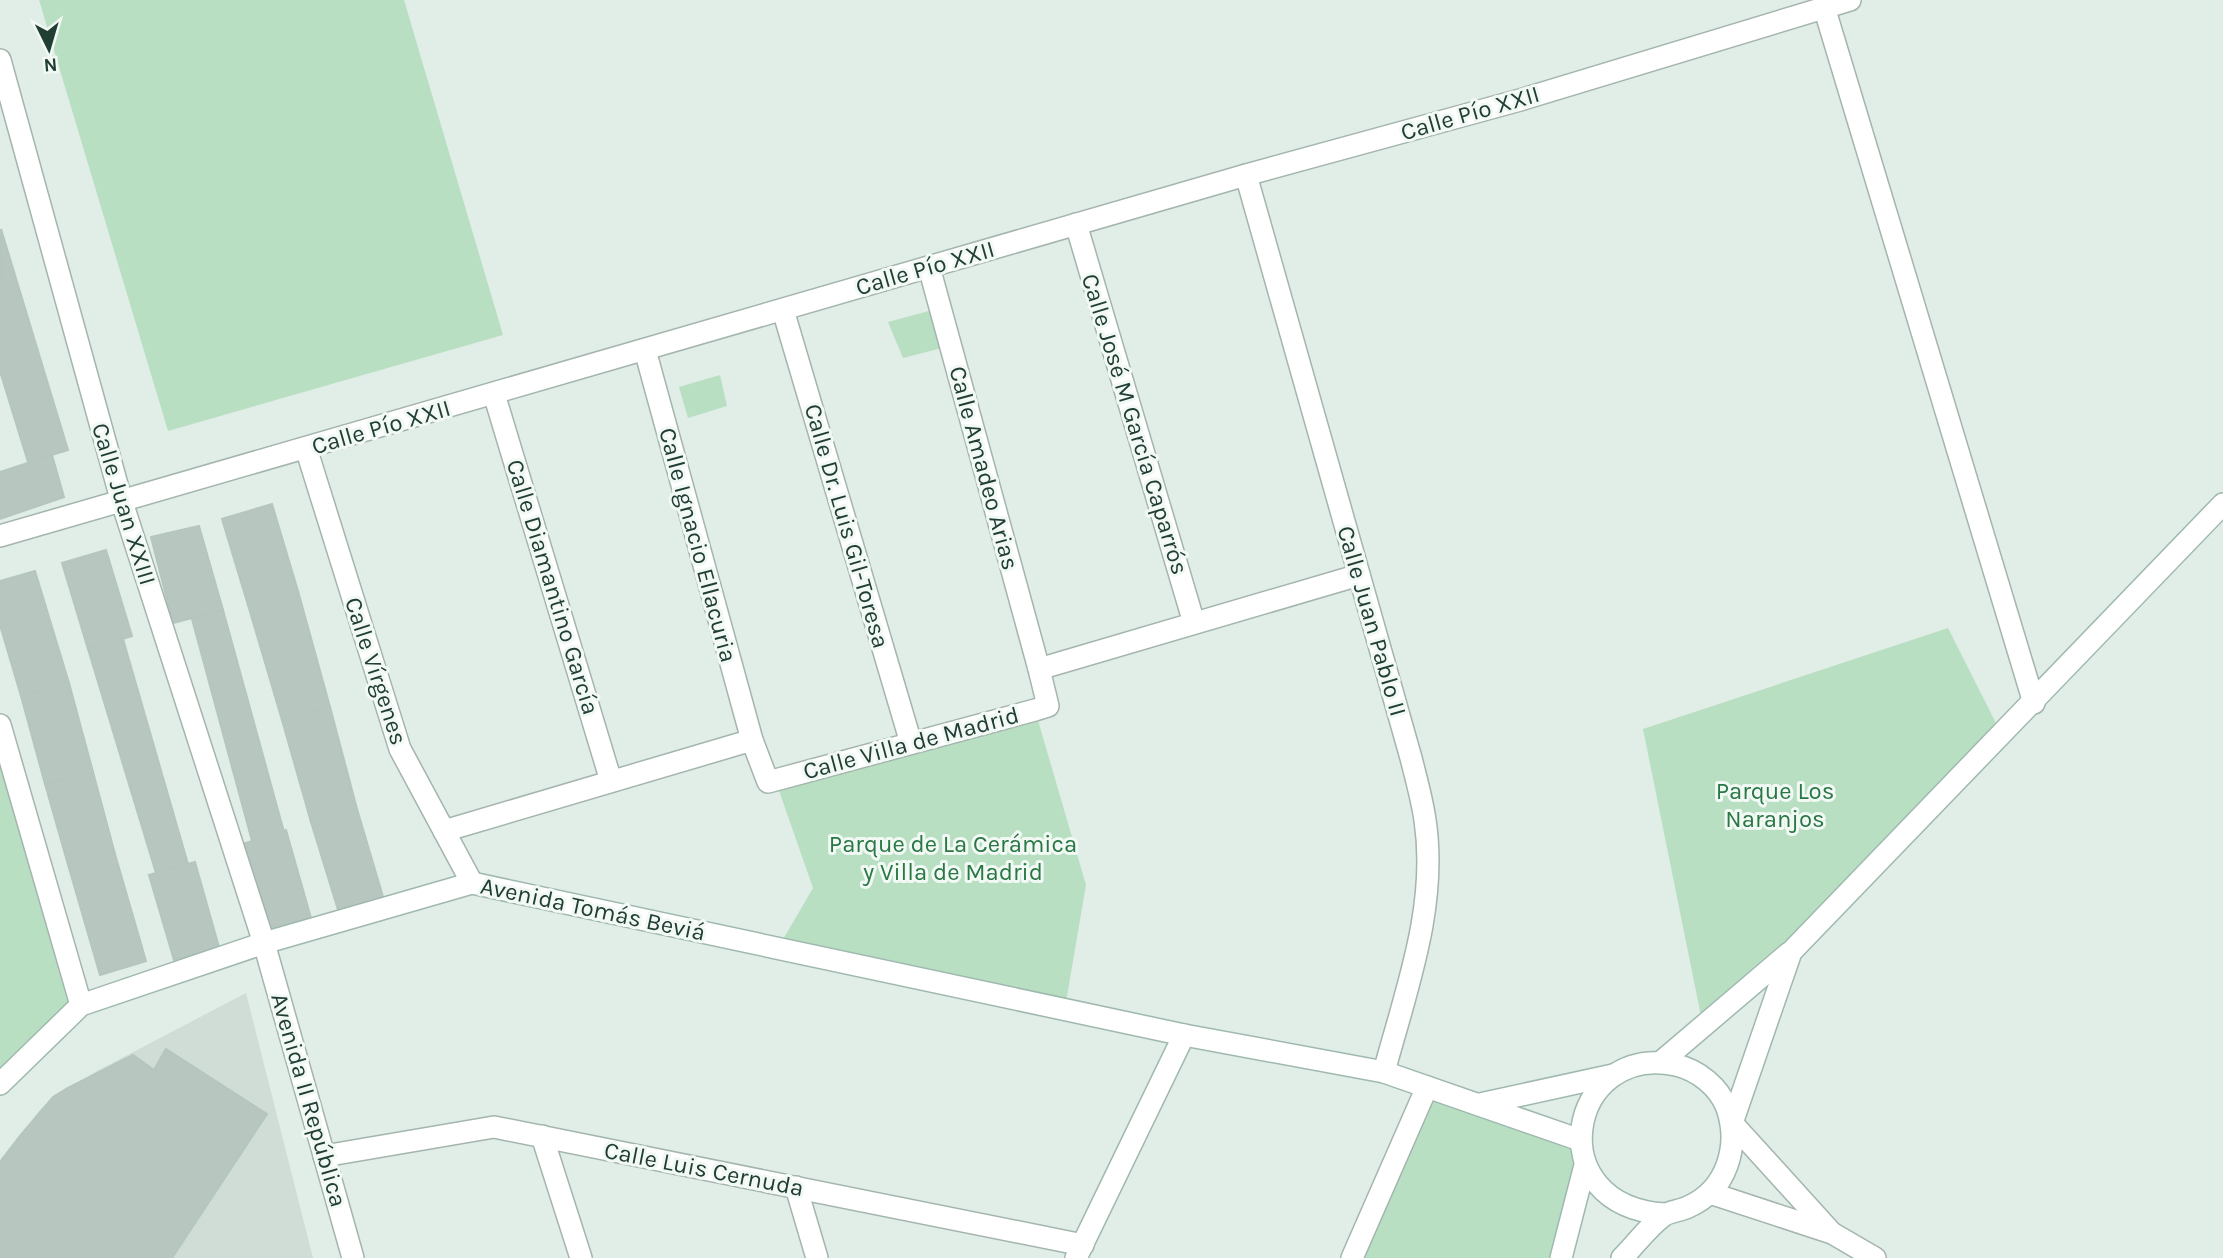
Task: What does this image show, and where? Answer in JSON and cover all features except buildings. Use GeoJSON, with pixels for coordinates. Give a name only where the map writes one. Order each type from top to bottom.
{"type":"FeatureCollection","features":[{"type":"Feature","properties":{"kind":"street","name":"Calle Pío XXII"},"geometry":{"type":"LineString","coordinates":[[0,536],[1246,175],[1520,100],[1850,0]]}},
{"type":"Feature","properties":{"kind":"street"},"geometry":{"type":"LineString","coordinates":[[1824,7],[2034,703]]}},
{"type":"Feature","properties":{"kind":"street","name":"Calle Juan XXIII"},"geometry":{"type":"LineString","coordinates":[[0,60],[121,499],[264,943]]}},
{"type":"Feature","properties":{"kind":"street","name":"Calle Juan Pablo II"},"geometry":{"type":"LineString","coordinates":[[1246,175],[1426,821],[1427,887],[1419,943],[1384,1072]]}},
{"type":"Feature","properties":{"kind":"street","name":"Calle José M García Caparrós"},"geometry":{"type":"LineString","coordinates":[[1076,225],[1194,623]]}},
{"type":"Feature","properties":{"kind":"street","name":"Calle Amadeo Arias"},"geometry":{"type":"LineString","coordinates":[[929,267],[1039,669]]}},
{"type":"Feature","properties":{"kind":"street","name":"Calle Dr. Luis Gil-Toresa"},"geometry":{"type":"LineString","coordinates":[[783,310],[911,743]]}},
{"type":"Feature","properties":{"kind":"street","name":"Calle Ignacio Ellacuria"},"geometry":{"type":"LineString","coordinates":[[645,350],[752,740]]}},
{"type":"Feature","properties":{"kind":"street","name":"Calle Diamantino García"},"geometry":{"type":"LineString","coordinates":[[494,394],[611,781]]}},
{"type":"Feature","properties":{"kind":"street","name":"Calle Vírgenes"},"geometry":{"type":"LineString","coordinates":[[306,449],[400,749],[472,883]]}},
{"type":"Feature","properties":{"kind":"street"},"geometry":{"type":"LineString","coordinates":[[1661,1062],[1791,952],[2223,504]]}},
{"type":"Feature","properties":{"kind":"street"},"geometry":{"type":"LineString","coordinates":[[1039,669],[1359,575]]}},
{"type":"Feature","properties":{"kind":"street","name":"Calle Villa de Madrid"},"geometry":{"type":"LineString","coordinates":[[752,740],[768,782],[1048,706],[1039,669]]}},
{"type":"Feature","properties":{"kind":"street"},"geometry":{"type":"LineString","coordinates":[[0,725],[81,1005]]}},
{"type":"Feature","properties":{"kind":"street"},"geometry":{"type":"LineString","coordinates":[[444,831],[752,740]]}},
{"type":"Feature","properties":{"kind":"street","name":"Avenida Tomás Beviá"},"geometry":{"type":"LineString","coordinates":[[0,1084],[81,1005],[264,943],[472,883],[1184,1035],[1384,1072],[1580,1140]]}},
{"type":"Feature","properties":{"kind":"street","name":"Avenida II República"},"geometry":{"type":"LineString","coordinates":[[264,943],[352,1258]]}},
{"type":"Feature","properties":{"kind":"street"},"geometry":{"type":"LineString","coordinates":[[1732,1123],[1791,952]]}},
{"type":"Feature","properties":{"kind":"street"},"geometry":{"type":"LineString","coordinates":[[1079,1251],[1184,1035]]}},
{"type":"Feature","properties":{"kind":"street"},"geometry":{"type":"LineString","coordinates":[[1478,1105],[1613,1075],[1636,1064],[1661,1062],[1686,1068],[1707,1080],[1724,1100],[1732,1123],[1733,1149],[1725,1173],[1710,1193],[1689,1207],[1665,1214],[1640,1213],[1616,1203],[1598,1186],[1585,1165],[1580,1140],[1584,1115],[1595,1093],[1613,1075]]}},
{"type":"Feature","properties":{"kind":"street"},"geometry":{"type":"LineString","coordinates":[[1352,1258],[1427,1087]]}},
{"type":"Feature","properties":{"kind":"street"},"geometry":{"type":"LineString","coordinates":[[1732,1123],[1832,1233]]}},
{"type":"Feature","properties":{"kind":"street","name":"Calle Luis Cernuda"},"geometry":{"type":"LineString","coordinates":[[324,1156],[494,1126],[796,1187],[1079,1251]]}},
{"type":"Feature","properties":{"kind":"street"},"geometry":{"type":"LineString","coordinates":[[542,1136],[581,1258]]}},
{"type":"Feature","properties":{"kind":"street"},"geometry":{"type":"LineString","coordinates":[[1561,1258],[1585,1165]]}},
{"type":"Feature","properties":{"kind":"street"},"geometry":{"type":"LineString","coordinates":[[796,1187],[817,1258]]}},
{"type":"Feature","properties":{"kind":"street"},"geometry":{"type":"LineString","coordinates":[[1710,1193],[1832,1233],[1875,1258]]}},
{"type":"Feature","properties":{"kind":"street"},"geometry":{"type":"LineString","coordinates":[[1622,1258],[1665,1214]]}},
{"type":"Feature","properties":{"kind":"shaded area"},"geometry":{"type":"Polygon","coordinates":[[[246,993],[313,1258],[0,1258],[0,1162],[40,1110],[53,1097],[97,1071],[246,993]]]}},
{"type":"Feature","properties":{"kind":"green space"},"geometry":{"type":"Polygon","coordinates":[[[39,0],[404,0],[503,335],[168,431],[39,0]]]}},
{"type":"Feature","properties":{"kind":"green space"},"geometry":{"type":"Polygon","coordinates":[[[940,308],[946,347],[903,358],[888,322],[940,308]]]}},
{"type":"Feature","properties":{"kind":"green space"},"geometry":{"type":"Polygon","coordinates":[[[720,375],[727,406],[688,418],[679,387],[720,375]]]}},
{"type":"Feature","properties":{"kind":"green space","name":"Parque Los Naranjos"},"geometry":{"type":"Polygon","coordinates":[[[1948,628],[2002,735],[1703,1026],[1643,729],[1948,628]]]}},
{"type":"Feature","properties":{"kind":"green space","name":"Parque de La Cerámica y Villa de Madrid"},"geometry":{"type":"Polygon","coordinates":[[[1035,710],[1086,885],[1066,1002],[778,948],[813,888],[776,782],[1035,710]]]}},
{"type":"Feature","properties":{"kind":"green space"},"geometry":{"type":"Polygon","coordinates":[[[0,724],[86,1003],[0,1086],[0,724]]]}},
{"type":"Feature","properties":{"kind":"green space"},"geometry":{"type":"Polygon","coordinates":[[[1427,1087],[1580,1140],[1561,1258],[1352,1258],[1427,1087]]]}}]}
